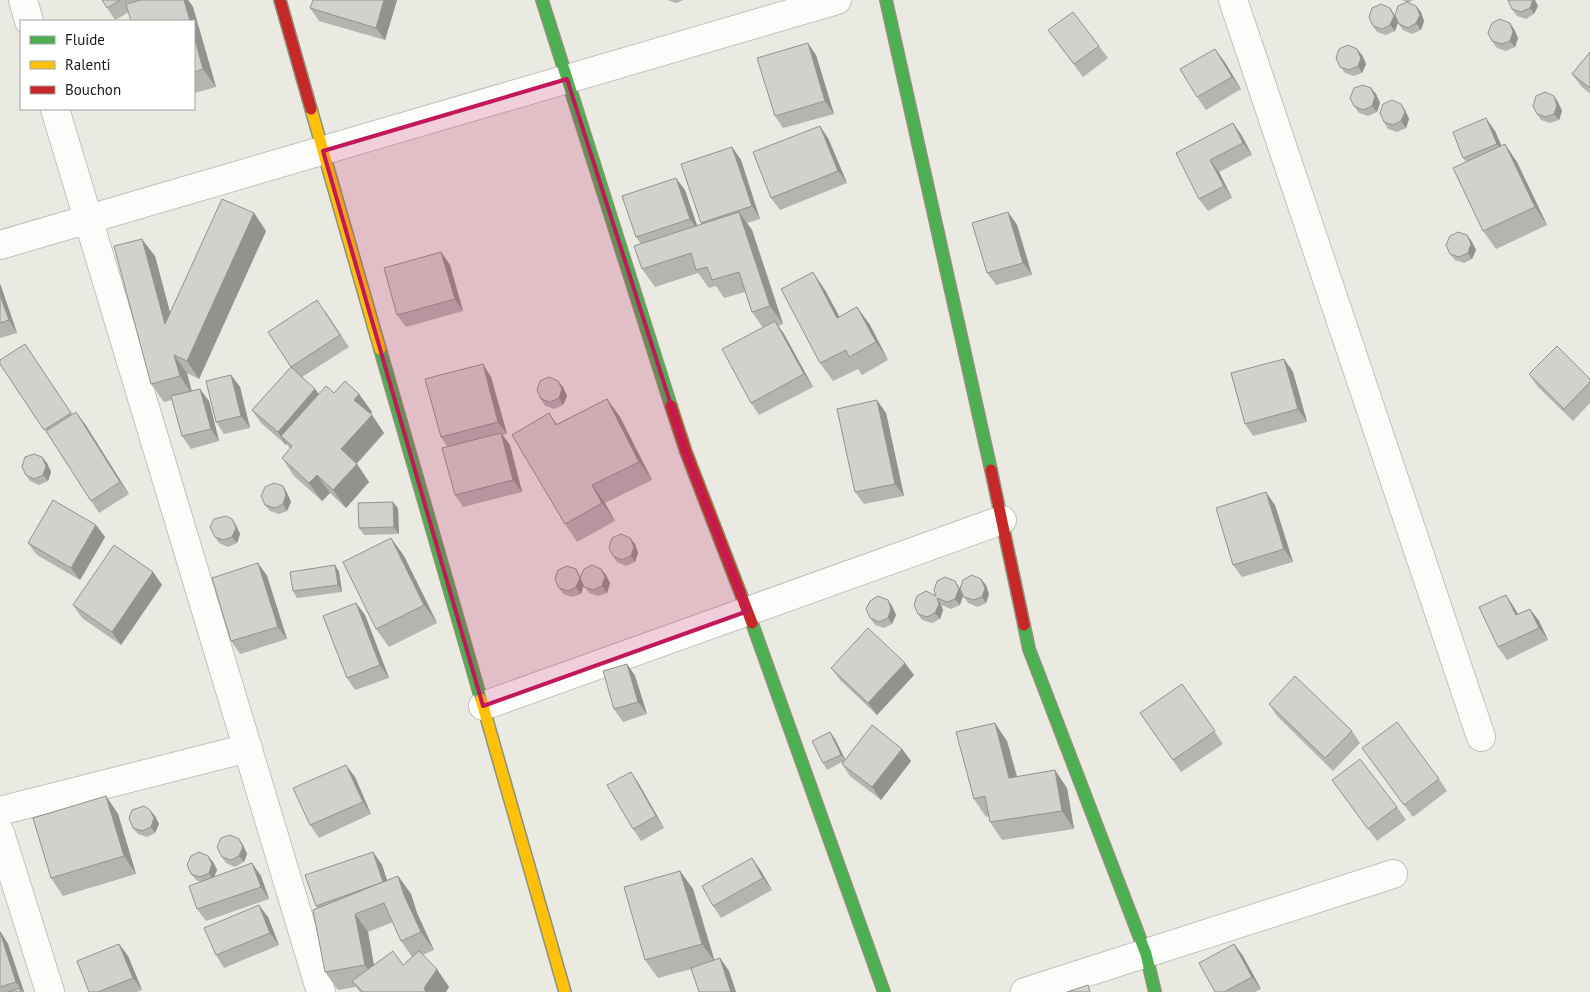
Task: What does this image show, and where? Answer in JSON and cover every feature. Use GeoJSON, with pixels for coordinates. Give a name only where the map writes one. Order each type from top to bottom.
{"type":"FeatureCollection","features":[{"type":"Feature","properties":{"kind":"street"},"geometry":{"type":"LineString","coordinates":[[23,0],[30,20]]}},
{"type":"Feature","properties":{"kind":"street"},"geometry":{"type":"LineString","coordinates":[[280,0],[565,992]]}},
{"type":"Feature","properties":{"kind":"street"},"geometry":{"type":"LineString","coordinates":[[542,0],[686,452],[748,610],[884,992]]}},
{"type":"Feature","properties":{"kind":"street"},"geometry":{"type":"LineString","coordinates":[[0,245],[838,0]]}},
{"type":"Feature","properties":{"kind":"street"},"geometry":{"type":"LineString","coordinates":[[886,0],[1029,649],[1146,954],[1156,992]]}},
{"type":"Feature","properties":{"kind":"street"},"geometry":{"type":"LineString","coordinates":[[1233,0],[1482,737]]}},
{"type":"Feature","properties":{"kind":"street"},"geometry":{"type":"LineString","coordinates":[[55,110],[321,992]]}},
{"type":"Feature","properties":{"kind":"street"},"geometry":{"type":"LineString","coordinates":[[483,706],[1002,520]]}},
{"type":"Feature","properties":{"kind":"street"},"geometry":{"type":"LineString","coordinates":[[0,811],[248,748]]}},
{"type":"Feature","properties":{"kind":"street"},"geometry":{"type":"LineString","coordinates":[[0,833],[50,992]]}},
{"type":"Feature","properties":{"kind":"street"},"geometry":{"type":"LineString","coordinates":[[1025,992],[1393,874]]}},
{"type":"Feature","properties":{"kind":"highlighted area"},"geometry":{"type":"Polygon","coordinates":[[[567,79],[686,452],[748,611],[483,706],[323,151],[567,79]]]}},
{"type":"Feature","properties":{"kind":"building"},"geometry":{"type":"Polygon","coordinates":[[[102,0],[120,0],[107,8],[102,0]]]}},
{"type":"Feature","properties":{"kind":"building"},"geometry":{"type":"Polygon","coordinates":[[[141,0],[184,0],[190,20],[131,20],[126,4],[141,0]]]}},
{"type":"Feature","properties":{"kind":"building"},"geometry":{"type":"Polygon","coordinates":[[[313,0],[384,0],[376,28],[310,8],[313,0]]]}},
{"type":"Feature","properties":{"kind":"building"},"geometry":{"type":"Polygon","coordinates":[[[1508,0],[1533,0],[1530,8],[1521,12],[1512,9],[1508,0]]]}},
{"type":"Feature","properties":{"kind":"building"},"geometry":{"type":"Polygon","coordinates":[[[1407,2],[1416,6],[1420,15],[1416,23],[1408,28],[1399,24],[1395,15],[1398,6],[1407,2]]]}},
{"type":"Feature","properties":{"kind":"building"},"geometry":{"type":"Polygon","coordinates":[[[1381,4],[1390,8],[1394,16],[1390,25],[1382,29],[1373,26],[1369,17],[1372,8],[1381,4]]]}},
{"type":"Feature","properties":{"kind":"building"},"geometry":{"type":"Polygon","coordinates":[[[1073,12],[1099,46],[1074,64],[1048,30],[1073,12]]]}},
{"type":"Feature","properties":{"kind":"building"},"geometry":{"type":"Polygon","coordinates":[[[1500,19],[1510,23],[1513,32],[1510,41],[1502,44],[1492,41],[1488,33],[1492,23],[1500,19]]]}},
{"type":"Feature","properties":{"kind":"building"},"geometry":{"type":"Polygon","coordinates":[[[195,40],[203,69],[195,72],[195,40]]]}},
{"type":"Feature","properties":{"kind":"building"},"geometry":{"type":"Polygon","coordinates":[[[808,43],[825,101],[775,116],[757,58],[808,43]]]}},
{"type":"Feature","properties":{"kind":"building"},"geometry":{"type":"Polygon","coordinates":[[[1348,45],[1357,49],[1361,58],[1358,66],[1349,70],[1340,67],[1336,58],[1339,49],[1348,45]]]}},
{"type":"Feature","properties":{"kind":"building"},"geometry":{"type":"Polygon","coordinates":[[[1215,49],[1232,77],[1197,97],[1180,69],[1215,49]]]}},
{"type":"Feature","properties":{"kind":"building"},"geometry":{"type":"Polygon","coordinates":[[[1590,52],[1590,88],[1572,74],[1590,52]]]}},
{"type":"Feature","properties":{"kind":"building"},"geometry":{"type":"Polygon","coordinates":[[[1363,85],[1371,88],[1375,97],[1372,106],[1363,110],[1354,106],[1350,98],[1354,88],[1363,85]]]}},
{"type":"Feature","properties":{"kind":"building"},"geometry":{"type":"Polygon","coordinates":[[[1545,92],[1554,96],[1557,105],[1554,114],[1546,117],[1537,114],[1533,106],[1536,96],[1545,92]]]}},
{"type":"Feature","properties":{"kind":"building"},"geometry":{"type":"Polygon","coordinates":[[[1392,100],[1401,104],[1405,112],[1401,121],[1393,125],[1384,122],[1380,113],[1383,104],[1392,100]]]}},
{"type":"Feature","properties":{"kind":"building"},"geometry":{"type":"Polygon","coordinates":[[[1486,118],[1497,144],[1463,158],[1453,132],[1486,118]]]}},
{"type":"Feature","properties":{"kind":"building"},"geometry":{"type":"Polygon","coordinates":[[[1233,123],[1243,143],[1210,160],[1224,186],[1199,199],[1176,153],[1233,123]]]}},
{"type":"Feature","properties":{"kind":"building"},"geometry":{"type":"Polygon","coordinates":[[[820,126],[838,171],[771,198],[753,152],[820,126]]]}},
{"type":"Feature","properties":{"kind":"building"},"geometry":{"type":"Polygon","coordinates":[[[1505,144],[1535,207],[1483,231],[1453,168],[1505,144]]]}},
{"type":"Feature","properties":{"kind":"building"},"geometry":{"type":"Polygon","coordinates":[[[732,147],[752,206],[701,223],[681,164],[732,147]]]}},
{"type":"Feature","properties":{"kind":"building"},"geometry":{"type":"Polygon","coordinates":[[[676,178],[690,219],[636,237],[622,196],[676,178]]]}},
{"type":"Feature","properties":{"kind":"building"},"geometry":{"type":"Polygon","coordinates":[[[222,199],[254,213],[187,361],[174,355],[180,376],[151,384],[114,246],[142,239],[165,324],[222,199]]]}},
{"type":"Feature","properties":{"kind":"building"},"geometry":{"type":"Polygon","coordinates":[[[739,212],[770,306],[752,312],[739,272],[712,280],[707,267],[696,270],[691,253],[642,269],[634,246],[739,212]]]}},
{"type":"Feature","properties":{"kind":"building"},"geometry":{"type":"Polygon","coordinates":[[[1008,212],[1023,263],[987,273],[972,223],[1008,212]]]}},
{"type":"Feature","properties":{"kind":"building"},"geometry":{"type":"Polygon","coordinates":[[[1458,232],[1467,235],[1471,244],[1468,253],[1459,257],[1450,254],[1446,245],[1450,236],[1458,232]]]}},
{"type":"Feature","properties":{"kind":"building"},"geometry":{"type":"Polygon","coordinates":[[[441,252],[455,299],[397,315],[384,268],[441,252]]]}},
{"type":"Feature","properties":{"kind":"building"},"geometry":{"type":"Polygon","coordinates":[[[813,272],[837,318],[857,307],[876,342],[849,357],[846,350],[820,363],[781,289],[813,272]]]}},
{"type":"Feature","properties":{"kind":"building"},"geometry":{"type":"Polygon","coordinates":[[[0,295],[9,320],[0,323],[0,295]]]}},
{"type":"Feature","properties":{"kind":"building"},"geometry":{"type":"Polygon","coordinates":[[[317,300],[340,335],[291,367],[268,332],[317,300]]]}},
{"type":"Feature","properties":{"kind":"building"},"geometry":{"type":"Polygon","coordinates":[[[775,321],[804,374],[751,403],[722,349],[775,321]]]}},
{"type":"Feature","properties":{"kind":"building"},"geometry":{"type":"Polygon","coordinates":[[[25,344],[71,413],[44,430],[0,364],[0,360],[25,344]]]}},
{"type":"Feature","properties":{"kind":"building"},"geometry":{"type":"Polygon","coordinates":[[[1557,346],[1590,379],[1590,382],[1564,409],[1529,374],[1557,346]]]}},
{"type":"Feature","properties":{"kind":"building"},"geometry":{"type":"Polygon","coordinates":[[[1284,359],[1298,409],[1245,424],[1231,373],[1284,359]]]}},
{"type":"Feature","properties":{"kind":"building"},"geometry":{"type":"Polygon","coordinates":[[[483,364],[498,422],[441,437],[425,379],[483,364]]]}},
{"type":"Feature","properties":{"kind":"building"},"geometry":{"type":"Polygon","coordinates":[[[291,367],[315,389],[278,432],[252,410],[291,367]]]}},
{"type":"Feature","properties":{"kind":"building"},"geometry":{"type":"Polygon","coordinates":[[[231,375],[241,416],[216,422],[206,381],[231,375]]]}},
{"type":"Feature","properties":{"kind":"building"},"geometry":{"type":"Polygon","coordinates":[[[549,377],[558,381],[562,389],[559,398],[550,402],[541,399],[537,390],[540,381],[549,377]]]}},
{"type":"Feature","properties":{"kind":"building"},"geometry":{"type":"Polygon","coordinates":[[[345,381],[359,394],[354,400],[372,415],[341,449],[357,464],[333,490],[317,475],[309,483],[282,458],[292,446],[281,436],[326,386],[334,393],[345,381]]]}},
{"type":"Feature","properties":{"kind":"building"},"geometry":{"type":"Polygon","coordinates":[[[200,389],[211,429],[182,436],[171,396],[200,389]]]}},
{"type":"Feature","properties":{"kind":"building"},"geometry":{"type":"Polygon","coordinates":[[[607,399],[639,462],[592,485],[602,503],[565,524],[512,435],[549,413],[556,425],[607,399]]]}},
{"type":"Feature","properties":{"kind":"building"},"geometry":{"type":"Polygon","coordinates":[[[877,400],[895,484],[855,492],[837,409],[877,400]]]}},
{"type":"Feature","properties":{"kind":"building"},"geometry":{"type":"Polygon","coordinates":[[[76,412],[120,482],[91,501],[46,431],[76,412]]]}},
{"type":"Feature","properties":{"kind":"building"},"geometry":{"type":"Polygon","coordinates":[[[501,433],[513,480],[455,495],[442,448],[501,433]]]}},
{"type":"Feature","properties":{"kind":"building"},"geometry":{"type":"Polygon","coordinates":[[[34,454],[42,457],[46,466],[43,475],[34,479],[26,475],[22,467],[25,457],[34,454]]]}},
{"type":"Feature","properties":{"kind":"building"},"geometry":{"type":"Polygon","coordinates":[[[274,483],[283,486],[286,495],[283,504],[275,508],[265,505],[261,496],[265,487],[274,483]]]}},
{"type":"Feature","properties":{"kind":"building"},"geometry":{"type":"Polygon","coordinates":[[[1266,492],[1284,549],[1233,565],[1216,508],[1266,492]]]}},
{"type":"Feature","properties":{"kind":"building"},"geometry":{"type":"Polygon","coordinates":[[[53,500],[96,525],[71,568],[28,543],[53,500]]]}},
{"type":"Feature","properties":{"kind":"building"},"geometry":{"type":"Polygon","coordinates":[[[393,502],[394,527],[359,528],[358,503],[393,502]]]}},
{"type":"Feature","properties":{"kind":"building"},"geometry":{"type":"Polygon","coordinates":[[[226,516],[232,519],[236,528],[232,537],[223,540],[215,537],[210,527],[214,519],[226,516]]]}},
{"type":"Feature","properties":{"kind":"building"},"geometry":{"type":"Polygon","coordinates":[[[621,534],[630,538],[634,547],[631,556],[622,560],[613,556],[609,548],[612,538],[621,534]]]}},
{"type":"Feature","properties":{"kind":"building"},"geometry":{"type":"Polygon","coordinates":[[[391,538],[424,605],[376,629],[343,562],[391,538]]]}},
{"type":"Feature","properties":{"kind":"building"},"geometry":{"type":"Polygon","coordinates":[[[114,545],[153,572],[112,632],[73,605],[114,545]]]}},
{"type":"Feature","properties":{"kind":"building"},"geometry":{"type":"Polygon","coordinates":[[[258,563],[278,627],[231,641],[212,578],[258,563]]]}},
{"type":"Feature","properties":{"kind":"building"},"geometry":{"type":"Polygon","coordinates":[[[335,565],[338,585],[293,591],[290,572],[335,565]]]}},
{"type":"Feature","properties":{"kind":"building"},"geometry":{"type":"Polygon","coordinates":[[[592,565],[601,569],[605,577],[602,586],[593,590],[584,587],[580,578],[584,569],[592,565]]]}},
{"type":"Feature","properties":{"kind":"building"},"geometry":{"type":"Polygon","coordinates":[[[567,566],[576,569],[580,578],[576,587],[568,591],[559,588],[555,579],[558,570],[567,566]]]}},
{"type":"Feature","properties":{"kind":"building"},"geometry":{"type":"Polygon","coordinates":[[[972,575],[981,579],[985,588],[982,597],[973,600],[964,597],[960,589],[963,580],[972,575]]]}},
{"type":"Feature","properties":{"kind":"building"},"geometry":{"type":"Polygon","coordinates":[[[945,577],[955,581],[959,589],[955,599],[947,602],[937,598],[939,604],[935,613],[927,617],[918,614],[914,605],[917,596],[926,591],[936,596],[934,590],[937,581],[945,577]]]}},
{"type":"Feature","properties":{"kind":"building"},"geometry":{"type":"Polygon","coordinates":[[[1506,595],[1516,615],[1530,609],[1539,628],[1498,647],[1479,607],[1506,595]]]}},
{"type":"Feature","properties":{"kind":"building"},"geometry":{"type":"Polygon","coordinates":[[[878,596],[888,600],[891,609],[888,618],[879,622],[870,618],[866,609],[870,601],[878,596]]]}},
{"type":"Feature","properties":{"kind":"building"},"geometry":{"type":"Polygon","coordinates":[[[356,603],[380,665],[347,678],[323,616],[356,603]]]}},
{"type":"Feature","properties":{"kind":"building"},"geometry":{"type":"Polygon","coordinates":[[[868,628],[905,663],[868,703],[831,668],[868,628]]]}},
{"type":"Feature","properties":{"kind":"building"},"geometry":{"type":"Polygon","coordinates":[[[627,664],[638,702],[614,709],[603,671],[627,664]]]}},
{"type":"Feature","properties":{"kind":"building"},"geometry":{"type":"Polygon","coordinates":[[[1295,676],[1352,731],[1325,758],[1269,704],[1295,676]]]}},
{"type":"Feature","properties":{"kind":"building"},"geometry":{"type":"Polygon","coordinates":[[[1182,684],[1215,731],[1173,760],[1140,713],[1182,684]]]}},
{"type":"Feature","properties":{"kind":"building"},"geometry":{"type":"Polygon","coordinates":[[[1397,722],[1439,779],[1404,805],[1362,748],[1397,722]]]}},
{"type":"Feature","properties":{"kind":"building"},"geometry":{"type":"Polygon","coordinates":[[[995,723],[1009,778],[1055,770],[1062,811],[990,822],[985,796],[974,799],[956,732],[995,723]]]}},
{"type":"Feature","properties":{"kind":"building"},"geometry":{"type":"Polygon","coordinates":[[[872,725],[902,749],[872,787],[842,764],[872,725]]]}},
{"type":"Feature","properties":{"kind":"building"},"geometry":{"type":"Polygon","coordinates":[[[830,732],[841,755],[823,763],[812,741],[830,732]]]}},
{"type":"Feature","properties":{"kind":"building"},"geometry":{"type":"Polygon","coordinates":[[[1360,759],[1397,807],[1368,829],[1332,780],[1360,759]]]}},
{"type":"Feature","properties":{"kind":"building"},"geometry":{"type":"Polygon","coordinates":[[[346,765],[363,802],[310,825],[293,788],[346,765]]]}},
{"type":"Feature","properties":{"kind":"building"},"geometry":{"type":"Polygon","coordinates":[[[631,772],[656,816],[633,829],[607,785],[631,772]]]}},
{"type":"Feature","properties":{"kind":"building"},"geometry":{"type":"Polygon","coordinates":[[[106,796],[124,856],[51,878],[33,818],[106,796]]]}},
{"type":"Feature","properties":{"kind":"building"},"geometry":{"type":"Polygon","coordinates":[[[144,806],[150,810],[154,818],[151,827],[142,831],[133,828],[129,818],[132,810],[144,806]]]}},
{"type":"Feature","properties":{"kind":"building"},"geometry":{"type":"Polygon","coordinates":[[[230,835],[239,839],[243,847],[239,856],[231,860],[222,857],[217,847],[221,838],[230,835]]]}},
{"type":"Feature","properties":{"kind":"building"},"geometry":{"type":"Polygon","coordinates":[[[199,852],[208,856],[212,864],[209,873],[200,877],[191,874],[187,865],[191,856],[199,852]]]}},
{"type":"Feature","properties":{"kind":"building"},"geometry":{"type":"Polygon","coordinates":[[[373,852],[383,882],[316,906],[305,875],[373,852]]]}},
{"type":"Feature","properties":{"kind":"building"},"geometry":{"type":"Polygon","coordinates":[[[752,858],[763,878],[713,906],[702,886],[752,858]]]}},
{"type":"Feature","properties":{"kind":"building"},"geometry":{"type":"Polygon","coordinates":[[[252,863],[261,887],[197,909],[189,886],[252,863]]]}},
{"type":"Feature","properties":{"kind":"building"},"geometry":{"type":"Polygon","coordinates":[[[680,871],[702,944],[645,960],[624,887],[680,871]]]}},
{"type":"Feature","properties":{"kind":"building"},"geometry":{"type":"Polygon","coordinates":[[[398,876],[404,895],[421,932],[401,941],[384,903],[355,914],[365,965],[325,972],[313,910],[398,876]]]}},
{"type":"Feature","properties":{"kind":"building"},"geometry":{"type":"Polygon","coordinates":[[[259,905],[270,933],[216,955],[204,928],[259,905]]]}},
{"type":"Feature","properties":{"kind":"building"},"geometry":{"type":"Polygon","coordinates":[[[0,932],[16,982],[0,987],[0,932]]]}},
{"type":"Feature","properties":{"kind":"building"},"geometry":{"type":"Polygon","coordinates":[[[119,944],[133,978],[98,992],[89,992],[77,961],[119,944]]]}},
{"type":"Feature","properties":{"kind":"building"},"geometry":{"type":"Polygon","coordinates":[[[1234,944],[1252,977],[1224,992],[1215,992],[1199,963],[1234,944]]]}},
{"type":"Feature","properties":{"kind":"building"},"geometry":{"type":"Polygon","coordinates":[[[393,951],[403,965],[419,951],[437,969],[424,988],[426,992],[363,992],[352,981],[393,951]]]}},
{"type":"Feature","properties":{"kind":"building"},"geometry":{"type":"Polygon","coordinates":[[[720,958],[731,992],[699,992],[691,968],[720,958]]]}},
{"type":"Feature","properties":{"kind":"building"},"geometry":{"type":"Polygon","coordinates":[[[1088,985],[1090,992],[1067,992],[1088,985]]]}},
{"type":"Feature","properties":{"kind":"building"},"geometry":{"type":"Polygon","coordinates":[[[20,988],[21,992],[8,992],[20,988]]]}},
{"type":"Feature","properties":{"kind":"traffic: fast"},"geometry":{"type":"LineString","coordinates":[[542,0],[671,406]]}},
{"type":"Feature","properties":{"kind":"traffic: fast"},"geometry":{"type":"LineString","coordinates":[[886,0],[991,470]]}},
{"type":"Feature","properties":{"kind":"traffic: fast"},"geometry":{"type":"LineString","coordinates":[[380,349],[481,699]]}},
{"type":"Feature","properties":{"kind":"traffic: fast"},"geometry":{"type":"LineString","coordinates":[[752,623],[884,992]]}},
{"type":"Feature","properties":{"kind":"traffic: fast"},"geometry":{"type":"LineString","coordinates":[[1024,625],[1029,649],[1146,954],[1155,992]]}},
{"type":"Feature","properties":{"kind":"traffic: slow"},"geometry":{"type":"LineString","coordinates":[[311,109],[380,349]]}},
{"type":"Feature","properties":{"kind":"traffic: slow"},"geometry":{"type":"LineString","coordinates":[[481,699],[565,992]]}},
{"type":"Feature","properties":{"kind":"traffic: jam"},"geometry":{"type":"LineString","coordinates":[[280,0],[311,109]]}},
{"type":"Feature","properties":{"kind":"traffic: jam"},"geometry":{"type":"LineString","coordinates":[[671,406],[686,452],[752,623]]}},
{"type":"Feature","properties":{"kind":"traffic: jam"},"geometry":{"type":"LineString","coordinates":[[991,470],[1024,625]]}}]}
